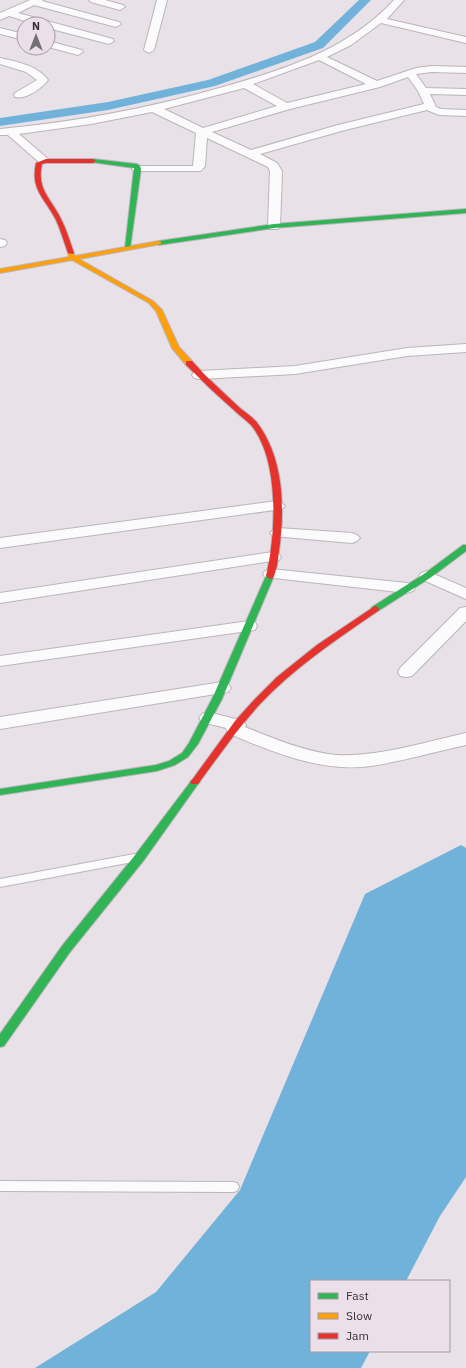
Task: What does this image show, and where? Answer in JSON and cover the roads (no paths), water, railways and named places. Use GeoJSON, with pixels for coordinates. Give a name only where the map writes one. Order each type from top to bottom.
{"type":"FeatureCollection","features":[{"type":"Feature","properties":{"kind":"street"},"geometry":{"type":"LineString","coordinates":[[94,0],[120,7]]}},
{"type":"Feature","properties":{"kind":"street"},"geometry":{"type":"LineString","coordinates":[[149,50],[162,0]]}},
{"type":"Feature","properties":{"kind":"street"},"geometry":{"type":"LineString","coordinates":[[5,132],[83,123],[155,109],[203,97],[292,69],[356,38],[380,20],[399,0]]}},
{"type":"Feature","properties":{"kind":"street"},"geometry":{"type":"LineString","coordinates":[[5,12],[35,1],[116,24]]}},
{"type":"Feature","properties":{"kind":"street"},"geometry":{"type":"LineString","coordinates":[[5,12],[19,16]]}},
{"type":"Feature","properties":{"kind":"street"},"geometry":{"type":"LineString","coordinates":[[380,20],[466,40]]}},
{"type":"Feature","properties":{"kind":"street"},"geometry":{"type":"LineString","coordinates":[[56,26],[109,41]]}},
{"type":"Feature","properties":{"kind":"street"},"geometry":{"type":"LineString","coordinates":[[0,31],[16,35]]}},
{"type":"Feature","properties":{"kind":"street"},"geometry":{"type":"LineString","coordinates":[[56,46],[78,52]]}},
{"type":"Feature","properties":{"kind":"street"},"geometry":{"type":"LineString","coordinates":[[318,56],[376,85]]}},
{"type":"Feature","properties":{"kind":"street"},"geometry":{"type":"LineString","coordinates":[[0,61],[28,70],[40,76],[43,80],[38,85],[19,95]]}},
{"type":"Feature","properties":{"kind":"street"},"geometry":{"type":"LineString","coordinates":[[202,132],[286,107],[376,85],[422,69],[466,70]]}},
{"type":"Feature","properties":{"kind":"street"},"geometry":{"type":"LineString","coordinates":[[410,73],[423,91],[430,106],[435,111],[466,113]]}},
{"type":"Feature","properties":{"kind":"street"},"geometry":{"type":"LineString","coordinates":[[245,84],[286,107]]}},
{"type":"Feature","properties":{"kind":"street"},"geometry":{"type":"LineString","coordinates":[[423,91],[466,92]]}},
{"type":"Feature","properties":{"kind":"street"},"geometry":{"type":"LineString","coordinates":[[251,152],[342,127],[430,106]]}},
{"type":"Feature","properties":{"kind":"street"},"geometry":{"type":"LineString","coordinates":[[155,109],[202,132],[251,152],[273,165],[276,171],[274,226]]}},
{"type":"Feature","properties":{"kind":"street"},"geometry":{"type":"LineString","coordinates":[[5,132],[44,161]]}},
{"type":"Feature","properties":{"kind":"street"},"geometry":{"type":"LineString","coordinates":[[0,792],[157,768],[172,763],[185,755],[208,718],[271,574],[278,533],[275,475],[266,445],[255,425],[199,375],[176,348],[159,310],[151,302],[73,258],[59,219],[42,197],[36,179],[37,165],[44,161],[127,163],[137,166],[138,169],[197,169],[199,166],[202,132]]}},
{"type":"Feature","properties":{"kind":"street"},"geometry":{"type":"LineString","coordinates":[[128,248],[131,214],[138,169]]}},
{"type":"Feature","properties":{"kind":"street"},"geometry":{"type":"LineString","coordinates":[[0,271],[128,248],[274,226],[466,211]]}},
{"type":"Feature","properties":{"kind":"street"},"geometry":{"type":"LineString","coordinates":[[199,375],[294,370],[346,364],[407,352],[466,348]]}},
{"type":"Feature","properties":{"kind":"street"},"geometry":{"type":"LineString","coordinates":[[0,543],[277,506]]}},
{"type":"Feature","properties":{"kind":"street"},"geometry":{"type":"LineString","coordinates":[[278,533],[352,538]]}},
{"type":"Feature","properties":{"kind":"street"},"geometry":{"type":"LineString","coordinates":[[0,1043],[66,949],[140,857],[236,727],[268,691],[314,651],[407,588],[428,576],[466,547]]}},
{"type":"Feature","properties":{"kind":"street"},"geometry":{"type":"LineString","coordinates":[[0,598],[274,557]]}},
{"type":"Feature","properties":{"kind":"street"},"geometry":{"type":"LineString","coordinates":[[271,574],[407,588]]}},
{"type":"Feature","properties":{"kind":"street"},"geometry":{"type":"LineString","coordinates":[[428,576],[466,594]]}},
{"type":"Feature","properties":{"kind":"street"},"geometry":{"type":"LineString","coordinates":[[406,672],[466,612]]}},
{"type":"Feature","properties":{"kind":"street"},"geometry":{"type":"LineString","coordinates":[[0,661],[249,626]]}},
{"type":"Feature","properties":{"kind":"street"},"geometry":{"type":"LineString","coordinates":[[0,722],[222,688]]}},
{"type":"Feature","properties":{"kind":"street"},"geometry":{"type":"LineString","coordinates":[[208,718],[236,727],[279,748],[329,760],[370,760],[466,739]]}},
{"type":"Feature","properties":{"kind":"lane"},"geometry":{"type":"LineString","coordinates":[[0,883],[140,857]]}},
{"type":"Feature","properties":{"kind":"lane"},"geometry":{"type":"LineString","coordinates":[[0,1186],[233,1187]]}},
{"type":"Feature","properties":{"kind":"water"},"geometry":{"type":"Polygon","coordinates":[[[461,845],[466,848],[466,1177],[440,1216],[407,1280],[310,1280],[310,1352],[369,1352],[361,1368],[35,1368],[156,1292],[240,1190],[365,894],[461,845]]]}},
{"type":"Feature","properties":{"kind":"waterway"},"geometry":{"type":"LineString","coordinates":[[0,122],[108,106],[211,83],[319,45],[365,0]]}}]}
